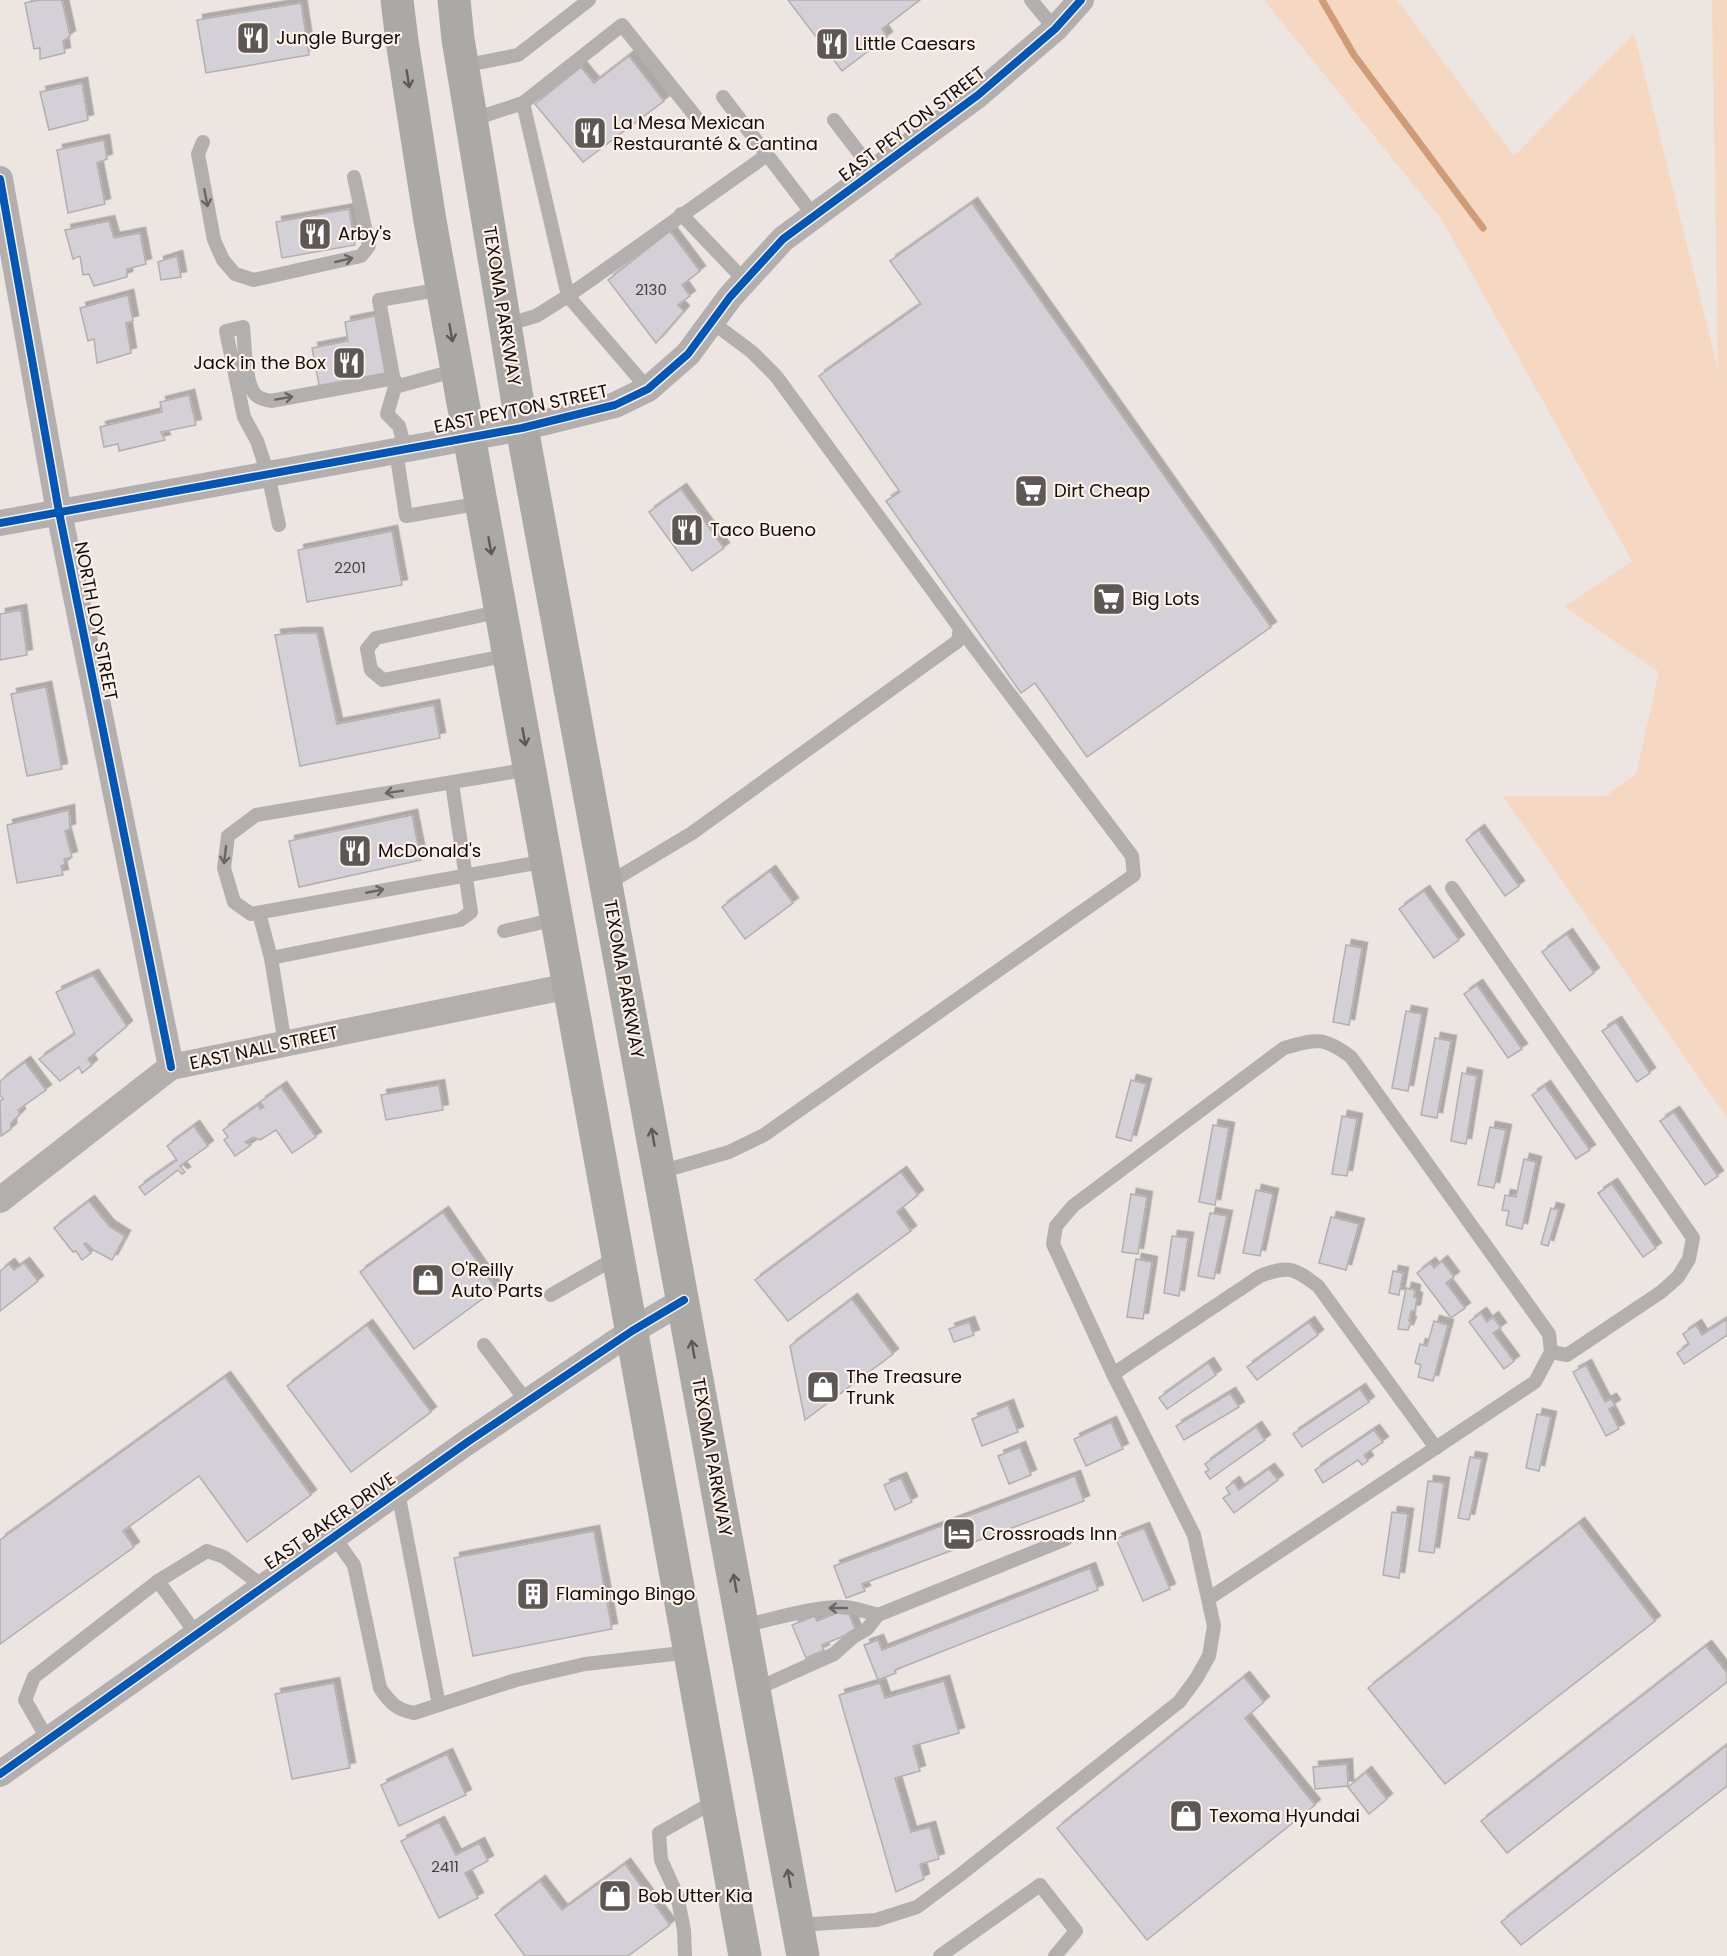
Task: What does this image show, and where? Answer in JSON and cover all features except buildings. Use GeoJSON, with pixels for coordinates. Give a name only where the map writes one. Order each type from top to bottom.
{"type":"FeatureCollection","features":[{"type":"Feature","properties":{"kind":"main road"},"geometry":{"type":"LineString","coordinates":[[397,0],[403,53],[443,289],[745,1956]]}},
{"type":"Feature","properties":{"kind":"main road","name":"TEXOMA PARKWAY"},"geometry":{"type":"LineString","coordinates":[[454,0],[462,66],[522,428],[800,1941]]}},
{"type":"Feature","properties":{"kind":"street","name":"EAST PEYTON STREET"},"geometry":{"type":"LineString","coordinates":[[0,523],[522,428],[615,405],[648,389],[688,354],[745,281],[783,239],[978,95],[1055,29],[1081,0]]}},
{"type":"Feature","properties":{"kind":"street","name":"NORTH LOY STREET"},"geometry":{"type":"LineString","coordinates":[[0,179],[59,512],[171,1067]]}},
{"type":"Feature","properties":{"kind":"street","name":"EAST NALL STREET"},"geometry":{"type":"LineString","coordinates":[[0,1200],[171,1067],[569,986]]}},
{"type":"Feature","properties":{"kind":"street","name":"EAST BAKER DRIVE"},"geometry":{"type":"LineString","coordinates":[[0,1774],[398,1491],[632,1330],[684,1300]]}},
{"type":"Feature","properties":{"kind":"lane"},"geometry":{"type":"LineString","coordinates":[[462,66],[518,55],[589,0]]}},
{"type":"Feature","properties":{"kind":"lane"},"geometry":{"type":"LineString","coordinates":[[1031,0],[1055,29]]}},
{"type":"Feature","properties":{"kind":"lane"},"geometry":{"type":"LineString","coordinates":[[471,120],[523,102],[622,25],[696,117]]}},
{"type":"Feature","properties":{"kind":"lane"},"geometry":{"type":"LineString","coordinates":[[723,96],[814,216]]}},
{"type":"Feature","properties":{"kind":"lane"},"geometry":{"type":"LineString","coordinates":[[523,102],[568,296],[648,389]]}},
{"type":"Feature","properties":{"kind":"lane"},"geometry":{"type":"LineString","coordinates":[[834,120],[874,172]]}},
{"type":"Feature","properties":{"kind":"lane"},"geometry":{"type":"LineString","coordinates":[[203,142],[198,154],[214,240],[223,261],[235,274],[254,280],[361,256],[369,246],[354,177]]}},
{"type":"Feature","properties":{"kind":"lane"},"geometry":{"type":"LineString","coordinates":[[505,325],[536,316],[568,296],[767,155]]}},
{"type":"Feature","properties":{"kind":"lane"},"geometry":{"type":"LineString","coordinates":[[681,214],[745,281]]}},
{"type":"Feature","properties":{"kind":"lane"},"geometry":{"type":"LineString","coordinates":[[443,289],[379,300],[394,383],[387,414],[399,426],[406,516],[482,503]]}},
{"type":"Feature","properties":{"kind":"lane"},"geometry":{"type":"LineString","coordinates":[[660,1172],[729,1152],[764,1135],[1134,875],[1132,856],[960,628],[776,376],[752,352],[712,322]]}},
{"type":"Feature","properties":{"kind":"lane"},"geometry":{"type":"LineString","coordinates":[[279,525],[268,474],[257,441],[244,417],[226,331],[243,327],[247,370],[252,390],[259,398],[271,401],[394,383],[458,370]]}},
{"type":"Feature","properties":{"kind":"lane"},"geometry":{"type":"LineString","coordinates":[[501,611],[375,638],[367,650],[371,670],[383,680],[510,655]]}},
{"type":"Feature","properties":{"kind":"lane"},"geometry":{"type":"LineString","coordinates":[[607,884],[692,833],[958,641],[960,628]]}},
{"type":"Feature","properties":{"kind":"lane"},"geometry":{"type":"LineString","coordinates":[[530,769],[255,815],[228,836],[224,868],[234,902],[251,914],[546,861]]}},
{"type":"Feature","properties":{"kind":"lane"},"geometry":{"type":"LineString","coordinates":[[271,958],[460,920],[471,912],[452,783]]}},
{"type":"Feature","properties":{"kind":"lane"},"geometry":{"type":"LineString","coordinates":[[1452,888],[1693,1238],[1689,1259],[1678,1277],[1661,1292],[1567,1355],[1551,1352]]}},
{"type":"Feature","properties":{"kind":"lane"},"geometry":{"type":"LineString","coordinates":[[259,913],[271,958],[285,1044]]}},
{"type":"Feature","properties":{"kind":"lane"},"geometry":{"type":"LineString","coordinates":[[504,931],[557,919]]}},
{"type":"Feature","properties":{"kind":"lane"},"geometry":{"type":"LineString","coordinates":[[800,1941],[917,1907],[1179,1702],[1196,1679],[1209,1656],[1214,1626],[1208,1599],[1194,1535],[1113,1374],[1053,1244],[1056,1226],[1073,1206],[1284,1048],[1311,1041],[1333,1043],[1351,1058],[1548,1334],[1551,1352],[1535,1382],[1208,1599]]}},
{"type":"Feature","properties":{"kind":"lane"},"geometry":{"type":"LineString","coordinates":[[551,1295],[619,1256]]}},
{"type":"Feature","properties":{"kind":"lane"},"geometry":{"type":"LineString","coordinates":[[1113,1374],[1260,1276],[1279,1269],[1298,1271],[1318,1286],[1436,1448]]}},
{"type":"Feature","properties":{"kind":"lane"},"geometry":{"type":"LineString","coordinates":[[484,1345],[527,1402]]}},
{"type":"Feature","properties":{"kind":"lane"},"geometry":{"type":"LineString","coordinates":[[398,1491],[439,1705]]}},
{"type":"Feature","properties":{"kind":"lane"},"geometry":{"type":"LineString","coordinates":[[334,1537],[354,1565],[380,1689],[389,1702],[401,1711],[414,1713],[516,1680],[592,1662],[691,1652]]}},
{"type":"Feature","properties":{"kind":"lane"},"geometry":{"type":"LineString","coordinates":[[754,1690],[834,1654],[853,1637],[867,1629],[878,1615],[1066,1539]]}},
{"type":"Feature","properties":{"kind":"lane"},"geometry":{"type":"LineString","coordinates":[[48,1740],[25,1700],[34,1677],[158,1581],[207,1551],[224,1557],[264,1587]]}},
{"type":"Feature","properties":{"kind":"lane"},"geometry":{"type":"LineString","coordinates":[[158,1581],[197,1635]]}},
{"type":"Feature","properties":{"kind":"lane"},"geometry":{"type":"LineString","coordinates":[[743,1626],[838,1607],[878,1615]]}},
{"type":"Feature","properties":{"kind":"lane"},"geometry":{"type":"LineString","coordinates":[[685,1956],[684,1930],[677,1895],[661,1860],[659,1833],[717,1800]]}},
{"type":"Feature","properties":{"kind":"lane"},"geometry":{"type":"LineString","coordinates":[[940,1956],[1040,1885],[1076,1931],[1055,1956]]}},
{"type":"Feature","properties":{"kind":"shaded area"},"geometry":{"type":"Polygon","coordinates":[[[1264,0],[1397,0],[1514,156],[1634,33],[1718,370],[1712,0],[1727,0],[1727,1118],[1503,796],[1606,796],[1636,774],[1659,672],[1565,607],[1632,561],[1442,220],[1264,0]]]}},
{"type":"Feature","properties":{"kind":"waterway"},"geometry":{"type":"LineString","coordinates":[[1322,0],[1354,55],[1483,228]]}},
{"type":"Feature","properties":{"kind":"cycle path"},"geometry":{"type":"LineString","coordinates":[[0,523],[522,428],[615,405],[648,389],[688,354],[730,297],[783,239],[978,95],[1055,29],[1081,0]]}},
{"type":"Feature","properties":{"kind":"cycle path"},"geometry":{"type":"LineString","coordinates":[[0,179],[59,512],[171,1067]]}},
{"type":"Feature","properties":{"kind":"cycle path"},"geometry":{"type":"LineString","coordinates":[[0,1774],[469,1441],[632,1331],[684,1300]]}},
{"type":"Feature","properties":{"kind":"place","name":"Jungle Burger"},"geometry":{"type":"Point","coordinates":[253,38]}},
{"type":"Feature","properties":{"kind":"place","name":"Little Caesars"},"geometry":{"type":"Point","coordinates":[832,44]}},
{"type":"Feature","properties":{"kind":"place","name":"La Mesa Mexican Restauranté & Cantina"},"geometry":{"type":"Point","coordinates":[590,133]}},
{"type":"Feature","properties":{"kind":"place","name":"Arby's"},"geometry":{"type":"Point","coordinates":[315,234]}},
{"type":"Feature","properties":{"kind":"place","name":"Jack in the Box"},"geometry":{"type":"Point","coordinates":[349,363]}},
{"type":"Feature","properties":{"kind":"place","name":"Dirt Cheap"},"geometry":{"type":"Point","coordinates":[1031,491]}},
{"type":"Feature","properties":{"kind":"place","name":"Taco Bueno"},"geometry":{"type":"Point","coordinates":[687,530]}},
{"type":"Feature","properties":{"kind":"place","name":"Big Lots"},"geometry":{"type":"Point","coordinates":[1109,599]}},
{"type":"Feature","properties":{"kind":"place","name":"McDonald's"},"geometry":{"type":"Point","coordinates":[355,851]}},
{"type":"Feature","properties":{"kind":"place","name":"O'Reilly Auto Parts"},"geometry":{"type":"Point","coordinates":[428,1280]}},
{"type":"Feature","properties":{"kind":"place","name":"The Treasure Trunk"},"geometry":{"type":"Point","coordinates":[823,1387]}},
{"type":"Feature","properties":{"kind":"place","name":"Crossroads Inn"},"geometry":{"type":"Point","coordinates":[959,1534]}},
{"type":"Feature","properties":{"kind":"place","name":"Flamingo Bingo"},"geometry":{"type":"Point","coordinates":[533,1594]}},
{"type":"Feature","properties":{"kind":"place","name":"Texoma Hyundai"},"geometry":{"type":"Point","coordinates":[1186,1816]}},
{"type":"Feature","properties":{"kind":"place","name":"Bob Utter Kia"},"geometry":{"type":"Point","coordinates":[615,1896]}}]}
